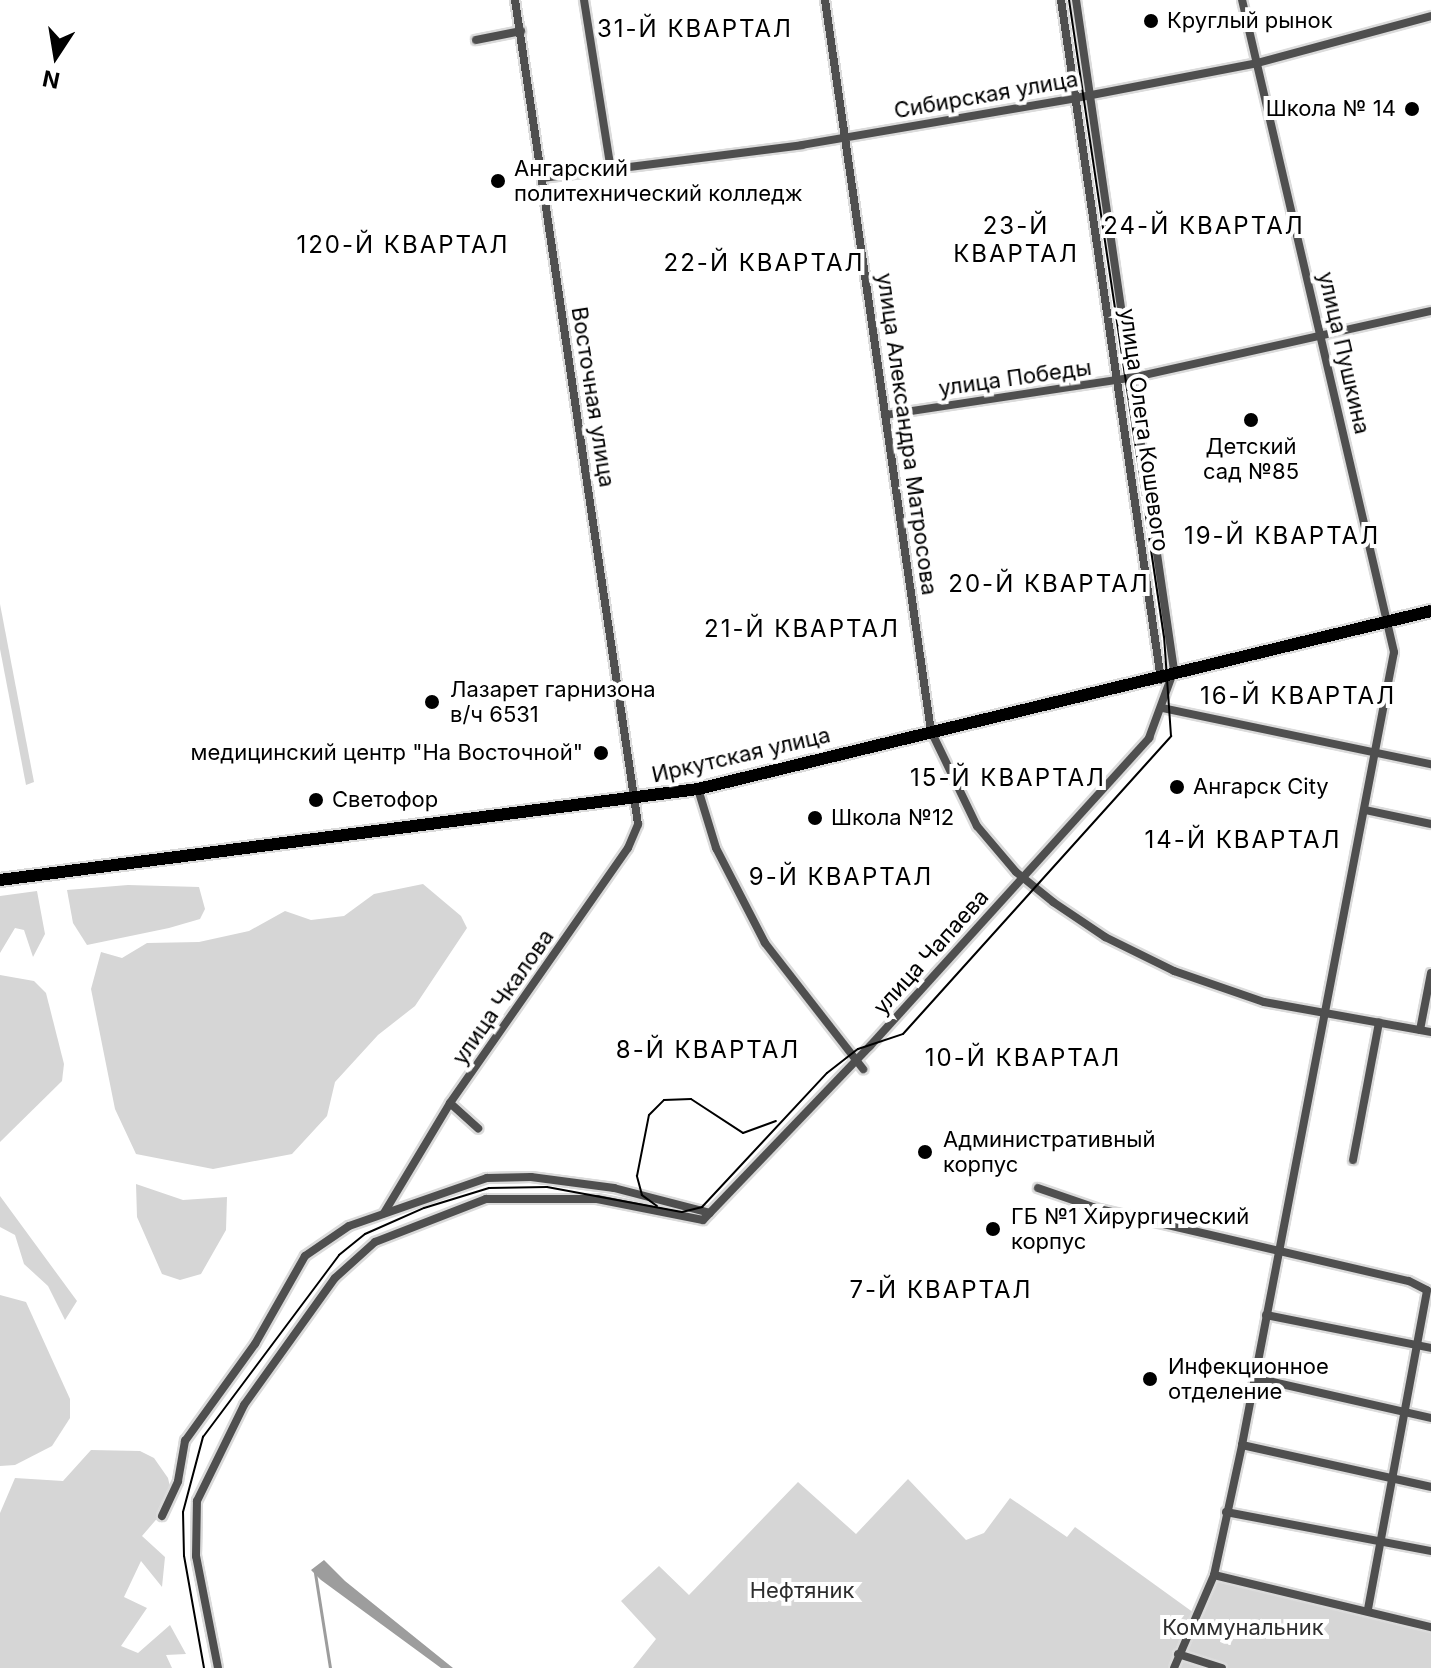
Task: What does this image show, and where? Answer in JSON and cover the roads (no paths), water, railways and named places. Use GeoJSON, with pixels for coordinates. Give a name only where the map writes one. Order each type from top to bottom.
{"type":"FeatureCollection","features":[{"type":"Feature","properties":{"kind":"main road","name":"Иркутская улица"},"geometry":{"type":"LineString","coordinates":[[0,880],[698,789],[1160,673],[1431,611]]}},
{"type":"Feature","properties":{"kind":"street","name":"Восточная улица"},"geometry":{"type":"LineString","coordinates":[[515,0],[634,799]]}},
{"type":"Feature","properties":{"kind":"street"},"geometry":{"type":"LineString","coordinates":[[584,0],[611,170]]}},
{"type":"Feature","properties":{"kind":"street","name":"улица Александра Матросова"},"geometry":{"type":"LineString","coordinates":[[825,0],[848,138],[931,731],[977,826],[1023,878],[1105,937],[1174,971],[1264,1002],[1431,1032]]}},
{"type":"Feature","properties":{"kind":"street","name":"улица Олега Кошевого"},"geometry":{"type":"LineString","coordinates":[[1061,0],[1164,693]]}},
{"type":"Feature","properties":{"kind":"street","name":"улица Олега Кошевого"},"geometry":{"type":"LineString","coordinates":[[1076,0],[1174,670]]}},
{"type":"Feature","properties":{"kind":"street","name":"улица Пушкина"},"geometry":{"type":"LineString","coordinates":[[1174,1668],[1214,1575],[1255,1378],[1323,1011],[1377,754],[1394,652],[1390,620],[1242,0]]}},
{"type":"Feature","properties":{"kind":"street","name":"Сибирская улица"},"geometry":{"type":"LineString","coordinates":[[542,178],[848,138],[1076,98],[1257,63],[1431,16]]}},
{"type":"Feature","properties":{"kind":"street"},"geometry":{"type":"LineString","coordinates":[[476,40],[521,31]]}},
{"type":"Feature","properties":{"kind":"street","name":"улица Победы"},"geometry":{"type":"LineString","coordinates":[[885,415],[1131,378],[1431,311]]}},
{"type":"Feature","properties":{"kind":"street"},"geometry":{"type":"LineString","coordinates":[[1164,693],[1174,670]]}},
{"type":"Feature","properties":{"kind":"street","name":"улица Чапаева"},"geometry":{"type":"LineString","coordinates":[[707,1217],[855,1061],[1149,738],[1162,708],[1164,693]]}},
{"type":"Feature","properties":{"kind":"street"},"geometry":{"type":"LineString","coordinates":[[1162,708],[1431,764]]}},
{"type":"Feature","properties":{"kind":"street"},"geometry":{"type":"LineString","coordinates":[[698,789],[716,848],[765,943],[863,1069]]}},
{"type":"Feature","properties":{"kind":"street","name":"улица Чкалова"},"geometry":{"type":"LineString","coordinates":[[384,1213],[450,1103],[628,848],[638,824],[634,799]]}},
{"type":"Feature","properties":{"kind":"street"},"geometry":{"type":"LineString","coordinates":[[1365,810],[1431,824]]}},
{"type":"Feature","properties":{"kind":"street"},"geometry":{"type":"LineString","coordinates":[[1420,1030],[1431,973]]}},
{"type":"Feature","properties":{"kind":"street"},"geometry":{"type":"LineString","coordinates":[[1353,1160],[1379,1022]]}},
{"type":"Feature","properties":{"kind":"street"},"geometry":{"type":"LineString","coordinates":[[450,1103],[478,1128]]}},
{"type":"Feature","properties":{"kind":"street"},"geometry":{"type":"LineString","coordinates":[[162,1516],[178,1481],[185,1441],[255,1344],[305,1256],[349,1226],[487,1178],[531,1177],[614,1188],[707,1217]]}},
{"type":"Feature","properties":{"kind":"street"},"geometry":{"type":"LineString","coordinates":[[1038,1188],[1099,1209],[1429,1288],[1377,1540],[1368,1609]]}},
{"type":"Feature","properties":{"kind":"street"},"geometry":{"type":"LineString","coordinates":[[218,1668],[196,1556],[193,1527],[197,1501],[244,1405],[335,1278],[375,1242],[486,1199],[597,1199],[707,1217]]}},
{"type":"Feature","properties":{"kind":"street"},"geometry":{"type":"LineString","coordinates":[[1266,1315],[1431,1348]]}},
{"type":"Feature","properties":{"kind":"street"},"geometry":{"type":"LineString","coordinates":[[1255,1378],[1431,1418]]}},
{"type":"Feature","properties":{"kind":"street"},"geometry":{"type":"LineString","coordinates":[[1242,1445],[1431,1487]]}},
{"type":"Feature","properties":{"kind":"street"},"geometry":{"type":"LineString","coordinates":[[1226,1512],[1431,1551]]}},
{"type":"Feature","properties":{"kind":"street"},"geometry":{"type":"LineString","coordinates":[[1214,1575],[1368,1609],[1431,1627]]}},
{"type":"Feature","properties":{"kind":"street"},"geometry":{"type":"LineString","coordinates":[[1178,1654],[1222,1668]]}},
{"type":"Feature","properties":{"kind":"waterway"},"geometry":{"type":"LineString","coordinates":[[315,1573],[330,1668]]}},
{"type":"Feature","properties":{"kind":"tram line"},"geometry":{"type":"LineString","coordinates":[[204,1668],[184,1556],[183,1512],[203,1437],[339,1255],[365,1234],[424,1208],[489,1188],[547,1187],[682,1212],[702,1207],[827,1073],[858,1049],[903,1034],[1171,736],[1164,637],[1069,0]]}},
{"type":"Feature","properties":{"kind":"tram line"},"geometry":{"type":"LineString","coordinates":[[657,1206],[642,1195],[637,1176],[649,1115],[664,1100],[691,1099],[743,1133],[776,1121]]}},
{"type":"Feature","properties":{"kind":"place","name":"Круглый рынок"},"geometry":{"type":"Point","coordinates":[1151,21]}},
{"type":"Feature","properties":{"kind":"place","name":"Школа № 14"},"geometry":{"type":"Point","coordinates":[1412,109]}},
{"type":"Feature","properties":{"kind":"place","name":"Ангарский политехнический колледж"},"geometry":{"type":"Point","coordinates":[498,181]}},
{"type":"Feature","properties":{"kind":"place","name":"Детский сад №85"},"geometry":{"type":"Point","coordinates":[1251,420]}},
{"type":"Feature","properties":{"kind":"place","name":"Лазарет гарнизона в/ч 6531"},"geometry":{"type":"Point","coordinates":[432,702]}},
{"type":"Feature","properties":{"kind":"place","name":"медицинский центр \"На Восточной\""},"geometry":{"type":"Point","coordinates":[601,753]}},
{"type":"Feature","properties":{"kind":"place","name":"Ангарск City"},"geometry":{"type":"Point","coordinates":[1177,787]}},
{"type":"Feature","properties":{"kind":"place","name":"Светофор"},"geometry":{"type":"Point","coordinates":[316,800]}},
{"type":"Feature","properties":{"kind":"place","name":"Школа №12"},"geometry":{"type":"Point","coordinates":[815,818]}},
{"type":"Feature","properties":{"kind":"place","name":"Административный корпус"},"geometry":{"type":"Point","coordinates":[925,1152]}},
{"type":"Feature","properties":{"kind":"place","name":"ГБ №1 Хирургический корпус"},"geometry":{"type":"Point","coordinates":[993,1229]}},
{"type":"Feature","properties":{"kind":"place","name":"Инфекционное отделение"},"geometry":{"type":"Point","coordinates":[1150,1379]}},
{"type":"Feature","properties":{"kind":"district","name":"31-Й КВАРТАЛ"},"geometry":{"type":"Point","coordinates":[695,29]}},
{"type":"Feature","properties":{"kind":"district","name":"24-Й КВАРТАЛ"},"geometry":{"type":"Point","coordinates":[1204,226]}},
{"type":"Feature","properties":{"kind":"district","name":"23-Й КВАРТАЛ"},"geometry":{"type":"Point","coordinates":[1016,240]}},
{"type":"Feature","properties":{"kind":"district","name":"120-Й КВАРТАЛ"},"geometry":{"type":"Point","coordinates":[403,245]}},
{"type":"Feature","properties":{"kind":"district","name":"22-Й КВАРТАЛ"},"geometry":{"type":"Point","coordinates":[764,263]}},
{"type":"Feature","properties":{"kind":"district","name":"19-Й КВАРТАЛ"},"geometry":{"type":"Point","coordinates":[1282,536]}},
{"type":"Feature","properties":{"kind":"district","name":"20-Й КВАРТАЛ"},"geometry":{"type":"Point","coordinates":[1049,584]}},
{"type":"Feature","properties":{"kind":"district","name":"21-Й КВАРТАЛ"},"geometry":{"type":"Point","coordinates":[802,629]}},
{"type":"Feature","properties":{"kind":"district","name":"16-Й КВАРТАЛ"},"geometry":{"type":"Point","coordinates":[1298,696]}},
{"type":"Feature","properties":{"kind":"district","name":"15-Й КВАРТАЛ"},"geometry":{"type":"Point","coordinates":[1008,778]}},
{"type":"Feature","properties":{"kind":"district","name":"14-Й КВАРТАЛ"},"geometry":{"type":"Point","coordinates":[1243,840]}},
{"type":"Feature","properties":{"kind":"district","name":"9-Й КВАРТАЛ"},"geometry":{"type":"Point","coordinates":[841,877]}},
{"type":"Feature","properties":{"kind":"district","name":"8-Й КВАРТАЛ"},"geometry":{"type":"Point","coordinates":[708,1050]}},
{"type":"Feature","properties":{"kind":"district","name":"10-Й КВАРТАЛ"},"geometry":{"type":"Point","coordinates":[1023,1058]}},
{"type":"Feature","properties":{"kind":"district","name":"7-Й КВАРТАЛ"},"geometry":{"type":"Point","coordinates":[941,1290]}},
{"type":"Feature","properties":{"kind":"park label","name":"Нефтяник"},"geometry":{"type":"Point","coordinates":[802,1591]}},
{"type":"Feature","properties":{"kind":"park label","name":"Коммунальник"},"geometry":{"type":"Point","coordinates":[1243,1628]}}]}
